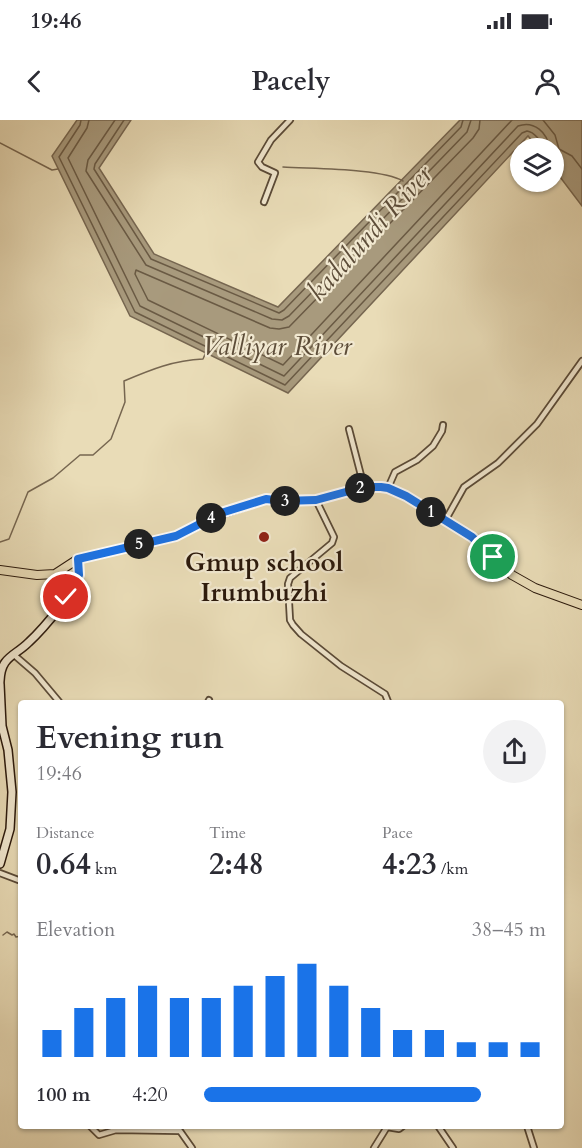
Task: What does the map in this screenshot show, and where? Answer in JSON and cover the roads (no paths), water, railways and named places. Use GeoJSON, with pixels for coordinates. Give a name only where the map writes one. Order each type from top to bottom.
{"type":"FeatureCollection","features":[{"type":"Feature","properties":{"kind":"main road"},"geometry":{"type":"LineString","coordinates":[[0,570],[37,575],[55,574],[78,559],[176,536],[221,513],[266,499],[316,500],[364,487],[388,488],[406,496],[472,537],[512,575],[535,588],[582,605]]}},
{"type":"Feature","properties":{"kind":"main road"},"geometry":{"type":"LineString","coordinates":[[0,864],[10,829],[12,792],[8,750],[2,726],[0,683],[2,667],[12,654],[33,638],[61,605],[79,575],[78,559]]}},
{"type":"Feature","properties":{"kind":"street"},"geometry":{"type":"LineString","coordinates":[[264,202],[275,173],[262,167],[258,162],[271,140],[290,120]]}},
{"type":"Feature","properties":{"kind":"street"},"geometry":{"type":"LineString","coordinates":[[445,521],[464,487],[498,463],[537,424],[582,361]]}},
{"type":"Feature","properties":{"kind":"street"},"geometry":{"type":"LineString","coordinates":[[388,488],[395,472],[417,460],[433,446],[443,425]]}},
{"type":"Feature","properties":{"kind":"street"},"geometry":{"type":"LineString","coordinates":[[349,429],[364,487]]}},
{"type":"Feature","properties":{"kind":"street"},"geometry":{"type":"LineString","coordinates":[[316,500],[334,537],[332,543],[291,578],[288,584],[290,620],[301,634],[341,666],[385,694],[387,700]]}},
{"type":"Feature","properties":{"kind":"street"},"geometry":{"type":"LineString","coordinates":[[12,654],[35,672],[58,700]]}},
{"type":"Feature","properties":{"kind":"street"},"geometry":{"type":"LineString","coordinates":[[0,873],[18,880]]}},
{"type":"Feature","properties":{"kind":"street"},"geometry":{"type":"LineString","coordinates":[[93,1129],[99,1135],[116,1130],[180,1131],[192,1148]]}},
{"type":"Feature","properties":{"kind":"street"},"geometry":{"type":"LineString","coordinates":[[374,1148],[386,1129]]}},
{"type":"Feature","properties":{"kind":"street"},"geometry":{"type":"LineString","coordinates":[[440,1129],[453,1148]]}},
{"type":"Feature","properties":{"kind":"street"},"geometry":{"type":"LineString","coordinates":[[528,1129],[534,1148]]}},
{"type":"Feature","properties":{"kind":"water","name":"Valliyar River"},"geometry":{"type":"Polygon","coordinates":[[[77,120],[131,120],[99,168],[154,254],[278,307],[460,120],[582,120],[582,206],[564,182],[564,138],[530,138],[528,136],[510,138],[510,155],[288,393],[130,316],[52,156],[77,120]]]}},
{"type":"Feature","properties":{"kind":"waterway"},"geometry":{"type":"LineString","coordinates":[[0,143],[52,170],[58,169]]}},
{"type":"Feature","properties":{"kind":"waterway","name":"kadalundi River"},"geometry":{"type":"LineString","coordinates":[[283,167],[363,171],[403,181]]}},
{"type":"Feature","properties":{"kind":"waterway"},"geometry":{"type":"LineString","coordinates":[[0,542],[9,539],[28,492],[53,478],[80,455],[93,455],[111,439],[125,402],[124,381],[153,369],[203,359],[206,352]]}},
{"type":"Feature","properties":{"kind":"waterway"},"geometry":{"type":"LineString","coordinates":[[3,935],[7,932],[18,937]]}},
{"type":"Feature","properties":{"kind":"place","name":"Gmup school Irumbuzhi"},"geometry":{"type":"Point","coordinates":[264,537]}}]}
